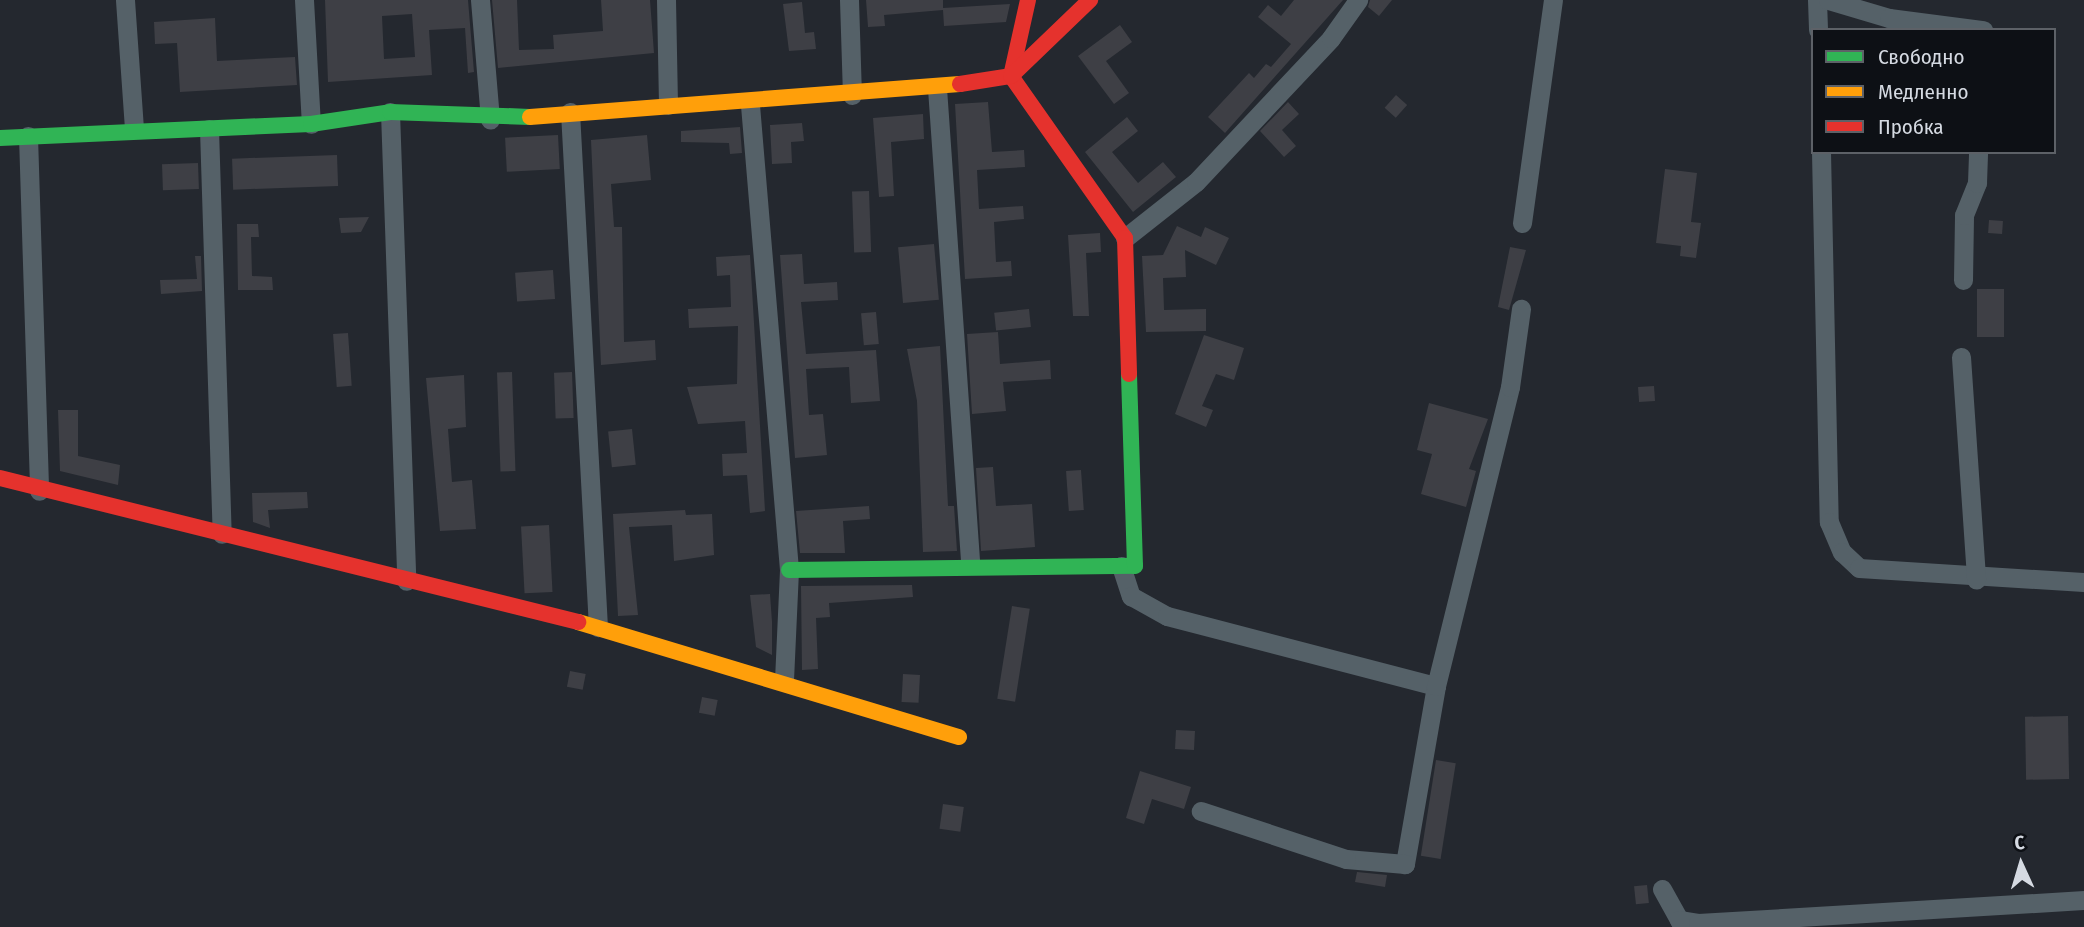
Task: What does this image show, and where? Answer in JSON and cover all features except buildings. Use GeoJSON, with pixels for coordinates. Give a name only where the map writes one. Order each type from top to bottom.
{"type":"FeatureCollection","features":[{"type":"Feature","properties":{"kind":"street"},"geometry":{"type":"LineString","coordinates":[[125,0],[134,129]]}},
{"type":"Feature","properties":{"kind":"street"},"geometry":{"type":"LineString","coordinates":[[304,0],[311,124]]}},
{"type":"Feature","properties":{"kind":"street"},"geometry":{"type":"LineString","coordinates":[[480,0],[490,120]]}},
{"type":"Feature","properties":{"kind":"street"},"geometry":{"type":"LineString","coordinates":[[666,0],[668,106]]}},
{"type":"Feature","properties":{"kind":"street"},"geometry":{"type":"LineString","coordinates":[[849,0],[852,95]]}},
{"type":"Feature","properties":{"kind":"street"},"geometry":{"type":"LineString","coordinates":[[789,570],[970,563],[1135,566],[1125,237],[1011,76],[1028,0]]}},
{"type":"Feature","properties":{"kind":"street"},"geometry":{"type":"LineString","coordinates":[[0,138],[134,129],[209,129],[311,124],[390,111],[490,120],[668,106],[750,105],[937,88],[1011,76],[1090,0]]}},
{"type":"Feature","properties":{"kind":"street"},"geometry":{"type":"LineString","coordinates":[[1125,237],[1196,182],[1331,38],[1358,0]]}},
{"type":"Feature","properties":{"kind":"street"},"geometry":{"type":"LineString","coordinates":[[1522,223],[1553,0]]}},
{"type":"Feature","properties":{"kind":"street"},"geometry":{"type":"LineString","coordinates":[[1817,0],[1818,28]]}},
{"type":"Feature","properties":{"kind":"street"},"geometry":{"type":"LineString","coordinates":[[1828,0],[1889,18],[1967,28]]}},
{"type":"Feature","properties":{"kind":"street"},"geometry":{"type":"LineString","coordinates":[[937,88],[970,563]]}},
{"type":"Feature","properties":{"kind":"street"},"geometry":{"type":"LineString","coordinates":[[750,105],[789,570],[784,680]]}},
{"type":"Feature","properties":{"kind":"street"},"geometry":{"type":"LineString","coordinates":[[390,111],[406,581]]}},
{"type":"Feature","properties":{"kind":"street"},"geometry":{"type":"LineString","coordinates":[[570,112],[598,627]]}},
{"type":"Feature","properties":{"kind":"street"},"geometry":{"type":"LineString","coordinates":[[209,129],[222,534]]}},
{"type":"Feature","properties":{"kind":"street"},"geometry":{"type":"LineString","coordinates":[[29,136],[39,491]]}},
{"type":"Feature","properties":{"kind":"street"},"geometry":{"type":"LineString","coordinates":[[1821,154],[1829,522],[1842,552],[1859,568],[1976,579],[2084,582]]}},
{"type":"Feature","properties":{"kind":"street"},"geometry":{"type":"LineString","coordinates":[[1963,280],[1964,215],[1977,183],[1978,154]]}},
{"type":"Feature","properties":{"kind":"street"},"geometry":{"type":"LineString","coordinates":[[1201,811],[1346,859],[1405,864],[1436,687],[1510,387],[1521,309]]}},
{"type":"Feature","properties":{"kind":"street"},"geometry":{"type":"LineString","coordinates":[[1961,356],[1976,579]]}},
{"type":"Feature","properties":{"kind":"street"},"geometry":{"type":"LineString","coordinates":[[0,478],[39,491],[598,627],[784,680],[959,737]]}},
{"type":"Feature","properties":{"kind":"street"},"geometry":{"type":"LineString","coordinates":[[1121,566],[1131,596],[1167,616],[1436,687]]}},
{"type":"Feature","properties":{"kind":"street"},"geometry":{"type":"LineString","coordinates":[[1662,889],[1678,920],[1698,923],[2084,900]]}},
{"type":"Feature","properties":{"kind":"traffic: fast"},"geometry":{"type":"LineString","coordinates":[[0,138],[311,124],[390,112],[530,117]]}},
{"type":"Feature","properties":{"kind":"traffic: fast"},"geometry":{"type":"LineString","coordinates":[[789,570],[1135,566],[1129,374]]}},
{"type":"Feature","properties":{"kind":"traffic: slow"},"geometry":{"type":"LineString","coordinates":[[530,117],[960,84]]}},
{"type":"Feature","properties":{"kind":"traffic: slow"},"geometry":{"type":"LineString","coordinates":[[578,622],[959,737]]}},
{"type":"Feature","properties":{"kind":"traffic: jam"},"geometry":{"type":"LineString","coordinates":[[1028,0],[1011,76],[1125,238],[1129,374]]}},
{"type":"Feature","properties":{"kind":"traffic: jam"},"geometry":{"type":"LineString","coordinates":[[960,84],[1011,76],[1090,0]]}},
{"type":"Feature","properties":{"kind":"traffic: jam"},"geometry":{"type":"LineString","coordinates":[[0,478],[578,622]]}}]}
